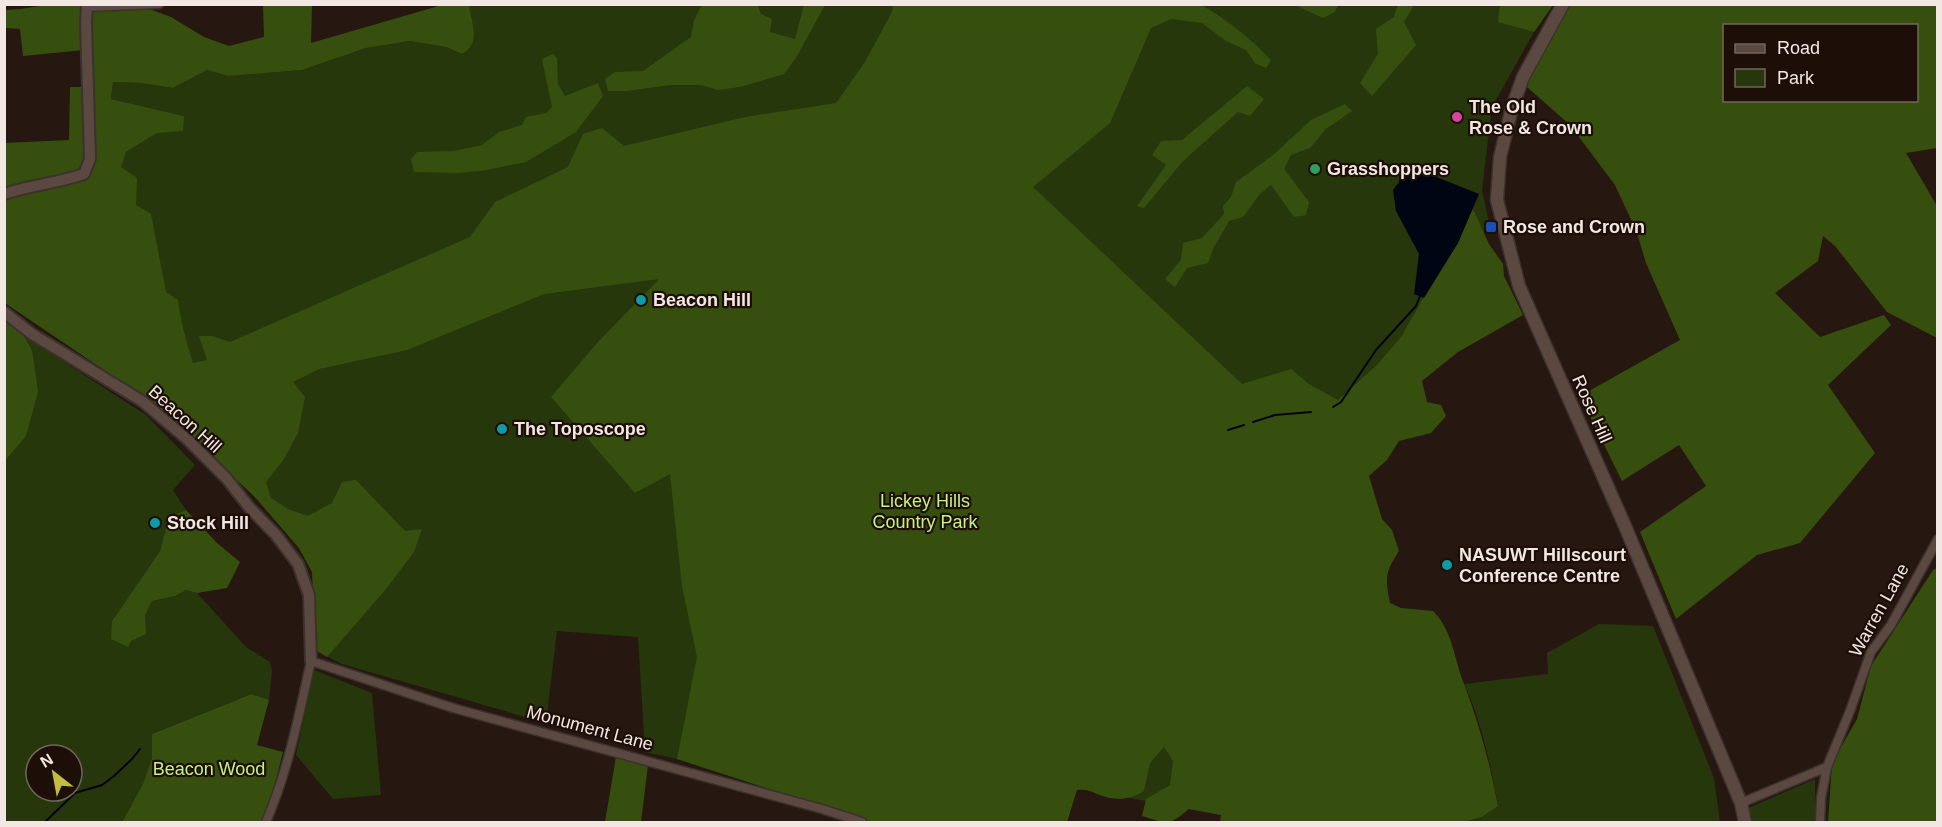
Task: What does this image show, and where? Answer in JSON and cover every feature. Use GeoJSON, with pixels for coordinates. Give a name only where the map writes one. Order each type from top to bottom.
{"type":"FeatureCollection","features":[{"type":"Feature","properties":{"kind":"main road","name":"Rose Hill"},"geometry":{"type":"LineString","coordinates":[[1563,4],[1523,77],[1512,108],[1500,157],[1497,200],[1519,286],[1629,536],[1741,803],[1745,822]]}},
{"type":"Feature","properties":{"kind":"street"},"geometry":{"type":"LineString","coordinates":[[4,194],[28,186],[68,180],[84,174],[90,159],[87,6],[159,4]]}},
{"type":"Feature","properties":{"kind":"street","name":"Beacon Hill"},"geometry":{"type":"LineString","coordinates":[[4,312],[32,334],[142,401],[188,440],[276,535],[298,564],[309,595],[311,661]]}},
{"type":"Feature","properties":{"kind":"street","name":"Warren Lane"},"geometry":{"type":"LineString","coordinates":[[1820,822],[1821,798],[1827,767],[1871,652],[1891,625],[1938,538]]}},
{"type":"Feature","properties":{"kind":"street"},"geometry":{"type":"LineString","coordinates":[[266,822],[274,803],[296,725],[311,661]]}},
{"type":"Feature","properties":{"kind":"street","name":"Monument Lane"},"geometry":{"type":"LineString","coordinates":[[311,661],[453,708],[822,808],[862,822]]}},
{"type":"Feature","properties":{"kind":"street"},"geometry":{"type":"LineString","coordinates":[[1741,803],[1827,767]]}},
{"type":"Feature","properties":{"kind":"green space"},"geometry":{"type":"Polygon","coordinates":[[[1338,4],[1335,12],[1323,18],[1295,5],[1338,4]]]}},
{"type":"Feature","properties":{"kind":"green space"},"geometry":{"type":"Polygon","coordinates":[[[1398,4],[1414,5],[1404,22],[1416,45],[1372,96],[1360,83],[1378,54],[1376,29],[1394,17],[1398,4]]]}},
{"type":"Feature","properties":{"kind":"green space"},"geometry":{"type":"Polygon","coordinates":[[[1500,4],[1553,5],[1534,32],[1498,22],[1500,4]]]}},
{"type":"Feature","properties":{"kind":"green space"},"geometry":{"type":"Polygon","coordinates":[[[46,5],[82,5],[84,50],[23,56],[20,29],[5,28],[4,10],[46,5]]]}},
{"type":"Feature","properties":{"kind":"green space","name":"Lickey Hills Country Park"},"geometry":{"type":"Polygon","coordinates":[[[92,5],[138,5],[171,17],[204,37],[229,46],[264,37],[263,5],[312,5],[311,43],[442,5],[469,5],[474,38],[472,44],[462,54],[446,47],[410,41],[366,48],[302,70],[228,76],[207,70],[173,88],[113,82],[111,99],[184,116],[183,131],[157,133],[126,152],[121,167],[137,178],[136,205],[151,214],[166,292],[178,300],[193,363],[207,360],[199,336],[212,336],[230,342],[470,237],[495,202],[568,167],[583,134],[602,128],[624,146],[745,117],[836,103],[865,62],[892,12],[893,5],[1201,5],[1229,23],[1263,52],[1271,60],[1266,68],[1255,63],[1246,50],[1226,41],[1202,23],[1171,19],[1151,28],[1110,123],[1033,187],[1242,384],[1291,369],[1309,384],[1338,400],[1377,365],[1401,337],[1458,243],[1472,207],[1489,244],[1503,264],[1504,276],[1523,315],[1458,352],[1422,381],[1427,402],[1441,405],[1446,416],[1431,433],[1399,441],[1387,460],[1369,476],[1382,519],[1392,530],[1399,551],[1387,576],[1390,603],[1401,608],[1433,611],[1445,627],[1488,759],[1498,806],[1482,817],[1464,822],[1220,822],[1221,815],[1189,809],[1176,819],[1162,822],[1142,816],[1146,799],[1170,785],[1173,761],[1164,747],[1150,763],[1144,791],[1131,797],[1116,799],[1077,790],[1067,822],[871,822],[677,759],[697,657],[682,586],[670,474],[635,493],[551,397],[598,342],[659,279],[544,294],[407,350],[319,369],[293,382],[305,397],[298,433],[284,459],[266,482],[271,498],[288,509],[308,516],[332,503],[342,482],[356,480],[405,531],[422,529],[414,552],[386,589],[327,657],[317,651],[312,572],[299,548],[254,496],[153,403],[5,303],[4,143],[69,140],[70,87],[88,87],[92,5]]]}},
{"type":"Feature","properties":{"kind":"green space","name":"Lickey Hills Country Park"},"geometry":{"type":"Polygon","coordinates":[[[469,5],[1553,5],[1534,32],[1492,107],[1482,190],[1489,223],[1435,315],[1221,815],[1076,788],[871,822],[677,759],[645,752],[638,637],[557,631],[546,723],[342,664],[317,651],[312,572],[299,548],[254,496],[153,403],[5,303],[126,152],[184,116],[111,99],[113,82],[173,88],[207,70],[228,76],[302,70],[366,48],[410,41],[446,47],[462,54],[469,5]]]}},
{"type":"Feature","properties":{"kind":"green space"},"geometry":{"type":"Polygon","coordinates":[[[702,5],[759,5],[761,14],[772,19],[770,32],[795,39],[804,5],[825,5],[796,58],[784,74],[740,87],[718,90],[701,85],[670,85],[627,91],[608,91],[605,79],[615,72],[643,71],[691,37],[694,20],[702,5]]]}},
{"type":"Feature","properties":{"kind":"green space"},"geometry":{"type":"Polygon","coordinates":[[[1567,5],[1937,5],[1937,148],[1906,153],[1937,206],[1937,338],[1887,312],[1835,246],[1823,236],[1818,261],[1775,293],[1820,337],[1884,315],[1891,325],[1828,385],[1875,453],[1800,543],[1757,555],[1676,619],[1640,532],[1706,486],[1679,445],[1622,481],[1580,396],[1680,340],[1646,263],[1636,230],[1615,185],[1570,125],[1527,87],[1530,73],[1567,5]]]}},
{"type":"Feature","properties":{"kind":"green space"},"geometry":{"type":"Polygon","coordinates":[[[553,54],[557,58],[558,84],[565,96],[598,83],[603,96],[576,132],[526,162],[458,173],[414,172],[411,159],[417,152],[454,151],[482,145],[499,132],[522,125],[526,117],[546,113],[552,107],[542,59],[553,54]]]}},
{"type":"Feature","properties":{"kind":"green space"},"geometry":{"type":"Polygon","coordinates":[[[1247,86],[1264,99],[1250,116],[1238,112],[1183,161],[1144,208],[1137,206],[1166,165],[1152,155],[1161,141],[1182,140],[1247,86]]]}},
{"type":"Feature","properties":{"kind":"green space"},"geometry":{"type":"Polygon","coordinates":[[[1345,104],[1352,111],[1326,129],[1310,148],[1291,155],[1284,169],[1309,202],[1306,215],[1294,217],[1271,185],[1259,195],[1243,217],[1229,221],[1208,263],[1187,268],[1175,287],[1165,279],[1181,260],[1183,243],[1202,238],[1224,214],[1223,206],[1231,197],[1236,182],[1272,156],[1311,120],[1345,104]]]}},
{"type":"Feature","properties":{"kind":"green space"},"geometry":{"type":"Polygon","coordinates":[[[5,321],[24,336],[32,350],[38,392],[26,436],[5,461],[5,321]]]}},
{"type":"Feature","properties":{"kind":"green space"},"geometry":{"type":"Polygon","coordinates":[[[24,336],[146,415],[195,465],[173,490],[186,510],[169,517],[160,551],[112,621],[131,641],[152,601],[175,596],[186,590],[197,593],[246,647],[270,662],[272,671],[269,700],[250,694],[152,734],[152,758],[143,784],[122,822],[5,822],[5,461],[26,436],[32,350],[24,336]]]}},
{"type":"Feature","properties":{"kind":"green space"},"geometry":{"type":"Polygon","coordinates":[[[186,510],[217,543],[240,562],[227,588],[197,593],[186,590],[175,596],[152,601],[145,615],[146,634],[131,641],[128,647],[111,639],[112,621],[160,551],[169,517],[186,510]]]}},
{"type":"Feature","properties":{"kind":"green space"},"geometry":{"type":"Polygon","coordinates":[[[1937,568],[1937,822],[1828,822],[1832,763],[1857,719],[1871,666],[1933,570],[1937,568]]]}},
{"type":"Feature","properties":{"kind":"green space"},"geometry":{"type":"Polygon","coordinates":[[[1599,624],[1653,626],[1714,778],[1720,822],[1464,822],[1482,817],[1498,805],[1481,728],[1464,684],[1548,674],[1547,653],[1599,624]]]}},
{"type":"Feature","properties":{"kind":"green space"},"geometry":{"type":"Polygon","coordinates":[[[314,670],[372,693],[381,795],[333,799],[296,755],[314,670]]]}},
{"type":"Feature","properties":{"kind":"green space","name":"Beacon Wood"},"geometry":{"type":"Polygon","coordinates":[[[251,694],[269,700],[257,745],[283,752],[269,807],[262,822],[122,822],[143,784],[152,758],[152,734],[251,694]]]}},
{"type":"Feature","properties":{"kind":"green space"},"geometry":{"type":"Polygon","coordinates":[[[616,757],[648,765],[641,822],[605,822],[616,757]]]}},
{"type":"Feature","properties":{"kind":"green space"},"geometry":{"type":"Polygon","coordinates":[[[1815,779],[1815,822],[1748,822],[1746,809],[1815,779]]]}},
{"type":"Feature","properties":{"kind":"shaded area"},"geometry":{"type":"Polygon","coordinates":[[[1414,168],[1479,194],[1458,243],[1424,298],[1414,294],[1419,254],[1396,211],[1393,190],[1399,182],[1402,171],[1414,168]]]}},
{"type":"Feature","properties":{"kind":"waterway"},"geometry":{"type":"LineString","coordinates":[[1333,407],[1341,402],[1376,350],[1416,306],[1420,296]]}},
{"type":"Feature","properties":{"kind":"waterway"},"geometry":{"type":"LineString","coordinates":[[1253,422],[1275,415],[1311,412]]}},
{"type":"Feature","properties":{"kind":"waterway"},"geometry":{"type":"LineString","coordinates":[[1228,430],[1244,425]]}},
{"type":"Feature","properties":{"kind":"waterway"},"geometry":{"type":"LineString","coordinates":[[45,822],[75,793],[102,785],[114,776],[140,749]]}},
{"type":"Feature","properties":{"kind":"place","name":"The Old Rose & Crown"},"geometry":{"type":"Point","coordinates":[1457,117]}},
{"type":"Feature","properties":{"kind":"place","name":"Grasshoppers"},"geometry":{"type":"Point","coordinates":[1315,169]}},
{"type":"Feature","properties":{"kind":"place","name":"Rose and Crown"},"geometry":{"type":"Point","coordinates":[1491,227]}},
{"type":"Feature","properties":{"kind":"place","name":"Beacon Hill"},"geometry":{"type":"Point","coordinates":[641,300]}},
{"type":"Feature","properties":{"kind":"place","name":"The Toposcope"},"geometry":{"type":"Point","coordinates":[502,429]}},
{"type":"Feature","properties":{"kind":"place","name":"Stock Hill"},"geometry":{"type":"Point","coordinates":[155,523]}},
{"type":"Feature","properties":{"kind":"place","name":"NASUWT Hillscourt Conference Centre"},"geometry":{"type":"Point","coordinates":[1447,565]}}]}
